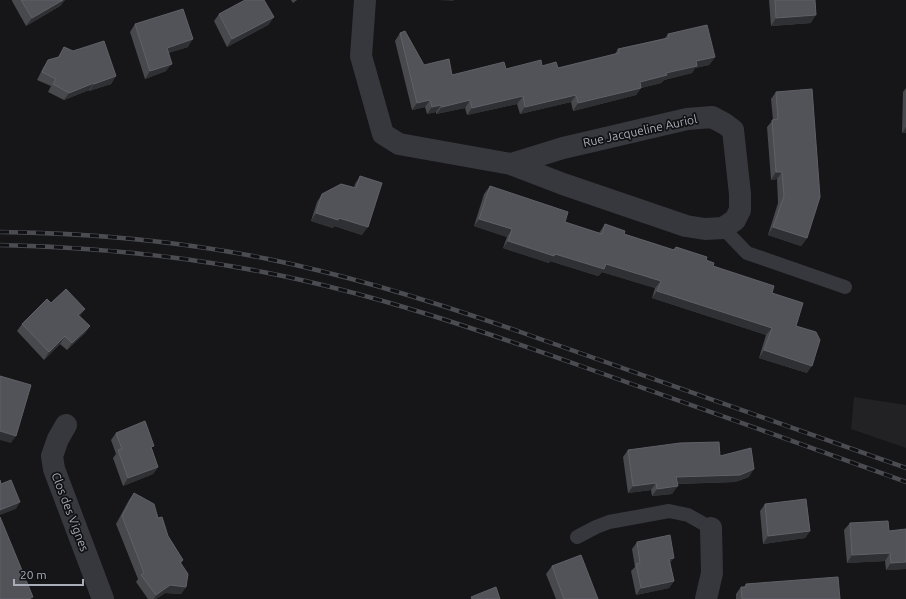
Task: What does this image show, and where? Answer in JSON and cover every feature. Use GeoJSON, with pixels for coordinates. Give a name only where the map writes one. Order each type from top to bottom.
{"type":"FeatureCollection","features":[{"type":"Feature","properties":{"kind":"street","name":"Rue Jacqueline Auriol"},"geometry":{"type":"LineString","coordinates":[[365,0],[361,56],[383,134],[399,144],[511,164],[563,184],[686,226],[705,230],[723,228],[735,220],[740,210],[740,194],[733,130],[712,117],[687,119],[563,148],[511,164]]}},
{"type":"Feature","properties":{"kind":"street","name":"Clos des Vignes"},"geometry":{"type":"LineString","coordinates":[[66,425],[58,439],[52,456],[54,469],[103,599]]}},
{"type":"Feature","properties":{"kind":"street"},"geometry":{"type":"LineString","coordinates":[[706,599],[712,573],[713,560],[711,528]]}},
{"type":"Feature","properties":{"kind":"lane"},"geometry":{"type":"LineString","coordinates":[[723,228],[747,253],[845,287]]}},
{"type":"Feature","properties":{"kind":"lane"},"geometry":{"type":"LineString","coordinates":[[577,537],[609,522],[669,511],[688,514],[711,528]]}},
{"type":"Feature","properties":{"kind":"shaded area"},"geometry":{"type":"Polygon","coordinates":[[[854,397],[906,405],[906,448],[851,429],[854,397]]]}},
{"type":"Feature","properties":{"kind":"building"},"geometry":{"type":"Polygon","coordinates":[[[21,0],[63,0],[32,18],[21,0]]]}},
{"type":"Feature","properties":{"kind":"building"},"geometry":{"type":"Polygon","coordinates":[[[245,0],[264,0],[274,17],[232,39],[219,14],[245,0]]]}},
{"type":"Feature","properties":{"kind":"building"},"geometry":{"type":"Polygon","coordinates":[[[775,0],[815,0],[816,15],[776,18],[775,0]]]}},
{"type":"Feature","properties":{"kind":"building"},"geometry":{"type":"Polygon","coordinates":[[[183,9],[193,39],[167,48],[172,64],[150,71],[135,24],[183,9]]]}},
{"type":"Feature","properties":{"kind":"building"},"geometry":{"type":"Polygon","coordinates":[[[707,25],[715,57],[696,61],[697,66],[666,73],[667,75],[640,82],[641,88],[578,103],[576,95],[525,107],[523,96],[472,108],[470,100],[442,107],[441,105],[432,107],[430,100],[417,103],[400,33],[405,31],[424,65],[449,59],[452,75],[504,62],[506,69],[541,60],[542,66],[556,62],[558,68],[619,53],[618,49],[669,38],[668,34],[707,25]]]}},
{"type":"Feature","properties":{"kind":"building"},"geometry":{"type":"Polygon","coordinates":[[[104,41],[116,76],[69,93],[53,84],[56,79],[42,72],[48,60],[59,57],[64,47],[73,51],[104,41]]]}},
{"type":"Feature","properties":{"kind":"building"},"geometry":{"type":"Polygon","coordinates":[[[812,89],[820,197],[807,238],[773,227],[784,196],[782,172],[776,172],[772,120],[778,119],[776,92],[812,89]]]}},
{"type":"Feature","properties":{"kind":"building"},"geometry":{"type":"Polygon","coordinates":[[[360,176],[382,183],[368,227],[316,213],[322,194],[341,184],[356,188],[360,176]]]}},
{"type":"Feature","properties":{"kind":"building"},"geometry":{"type":"Polygon","coordinates":[[[490,186],[568,212],[565,222],[602,234],[605,224],[625,231],[624,234],[674,250],[676,247],[707,257],[706,260],[714,263],[713,266],[774,286],[772,293],[803,303],[796,326],[816,332],[820,340],[812,366],[764,350],[772,328],[657,291],[661,281],[606,264],[604,269],[555,254],[554,256],[508,241],[512,229],[479,219],[490,186]]]}},
{"type":"Feature","properties":{"kind":"building"},"geometry":{"type":"Polygon","coordinates":[[[66,289],[85,309],[78,315],[90,326],[72,343],[65,336],[49,352],[22,324],[47,299],[51,303],[66,289]]]}},
{"type":"Feature","properties":{"kind":"building"},"geometry":{"type":"Polygon","coordinates":[[[0,376],[31,385],[16,436],[0,431],[0,376]]]}},
{"type":"Feature","properties":{"kind":"building"},"geometry":{"type":"Polygon","coordinates":[[[145,421],[154,446],[151,447],[158,467],[128,478],[118,450],[122,449],[116,433],[145,421]]]}},
{"type":"Feature","properties":{"kind":"building"},"geometry":{"type":"Polygon","coordinates":[[[719,442],[720,456],[751,448],[754,469],[740,475],[676,477],[678,486],[657,489],[656,483],[633,486],[628,450],[680,443],[719,442]]]}},
{"type":"Feature","properties":{"kind":"building"},"geometry":{"type":"Polygon","coordinates":[[[0,480],[1,484],[11,480],[20,502],[0,510],[0,480]]]}},
{"type":"Feature","properties":{"kind":"building"},"geometry":{"type":"Polygon","coordinates":[[[134,493],[154,504],[158,518],[162,517],[168,536],[183,560],[180,562],[188,574],[186,587],[170,585],[156,595],[141,575],[144,573],[122,516],[134,493]]]}},
{"type":"Feature","properties":{"kind":"building"},"geometry":{"type":"Polygon","coordinates":[[[806,499],[810,531],[768,536],[765,504],[806,499]]]}},
{"type":"Feature","properties":{"kind":"building"},"geometry":{"type":"Polygon","coordinates":[[[0,517],[33,597],[29,599],[0,599],[0,517]]]}},
{"type":"Feature","properties":{"kind":"building"},"geometry":{"type":"Polygon","coordinates":[[[888,521],[889,531],[906,529],[906,562],[891,563],[890,553],[852,555],[850,523],[888,521]]]}},
{"type":"Feature","properties":{"kind":"building"},"geometry":{"type":"Polygon","coordinates":[[[670,535],[674,558],[669,559],[674,581],[641,588],[636,564],[640,563],[637,542],[670,535]]]}},
{"type":"Feature","properties":{"kind":"building"},"geometry":{"type":"Polygon","coordinates":[[[581,555],[598,599],[564,599],[552,566],[581,555]]]}},
{"type":"Feature","properties":{"kind":"building"},"geometry":{"type":"Polygon","coordinates":[[[838,577],[840,599],[742,599],[741,587],[746,587],[746,584],[838,577]]]}},
{"type":"Feature","properties":{"kind":"building"},"geometry":{"type":"Polygon","coordinates":[[[496,587],[500,599],[472,599],[471,597],[496,587]]]}},
{"type":"Feature","properties":{"kind":"railway"},"geometry":{"type":"LineString","coordinates":[[0,232],[101,236],[202,247],[268,259],[333,274],[398,292],[494,323],[906,468]]}},
{"type":"Feature","properties":{"kind":"railway"},"geometry":{"type":"LineString","coordinates":[[0,245],[99,250],[198,261],[263,272],[344,290],[424,313],[502,339],[906,482]]}}]}
